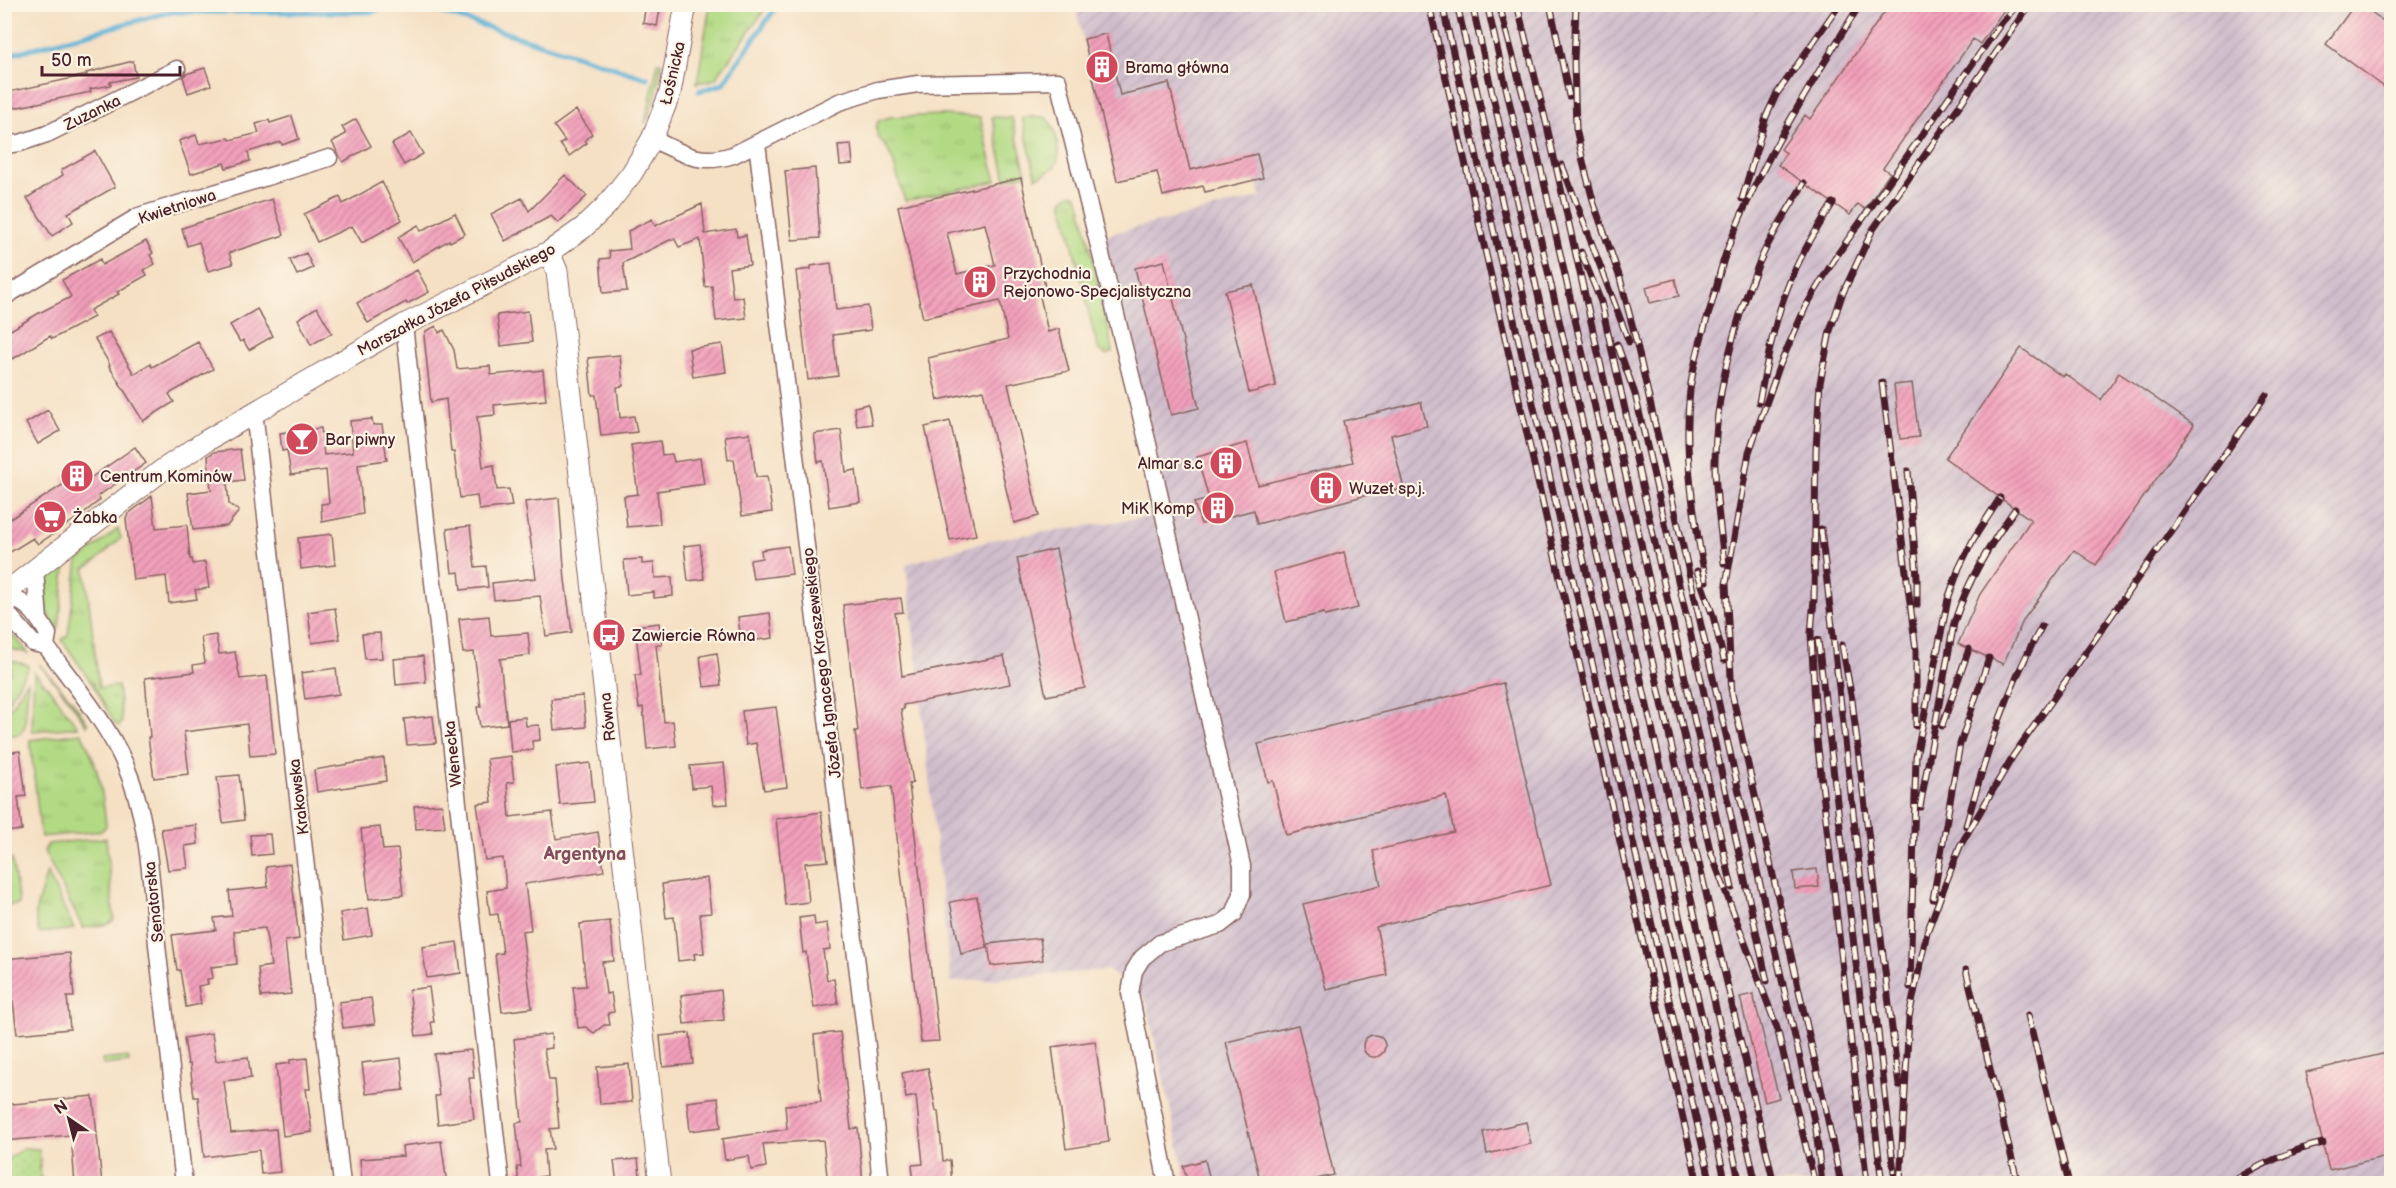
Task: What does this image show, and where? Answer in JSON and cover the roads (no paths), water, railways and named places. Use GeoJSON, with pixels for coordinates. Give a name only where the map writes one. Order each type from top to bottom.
{"type":"FeatureCollection","features":[{"type":"Feature","properties":{"kind":"street","name":"Łośnicka"},"geometry":{"type":"LineString","coordinates":[[652,139],[670,93],[686,4]]}},
{"type":"Feature","properties":{"kind":"street","name":"Zuzanka"},"geometry":{"type":"LineString","coordinates":[[4,145],[20,143],[47,134],[177,69]]}},
{"type":"Feature","properties":{"kind":"street"},"geometry":{"type":"LineString","coordinates":[[652,139],[698,159],[716,160],[757,143],[839,102],[878,90],[918,84],[1058,81],[1148,444],[1242,866],[1242,894],[1234,914],[1220,925],[1160,943],[1142,957],[1134,971],[1130,993],[1167,1184]]}},
{"type":"Feature","properties":{"kind":"street","name":"Marszałka Józefa Piłsudskiego"},"geometry":{"type":"LineString","coordinates":[[5,594],[161,471],[254,411],[404,325],[549,252],[583,228],[606,206],[632,173],[652,139]]}},
{"type":"Feature","properties":{"kind":"street","name":"Józefa Ignacego Kraszewskiego"},"geometry":{"type":"LineString","coordinates":[[757,143],[866,1043],[880,1184]]}},
{"type":"Feature","properties":{"kind":"street","name":"Kwietniowa"},"geometry":{"type":"LineString","coordinates":[[4,297],[139,216],[329,158]]}},
{"type":"Feature","properties":{"kind":"street","name":"Równa"},"geometry":{"type":"LineString","coordinates":[[549,252],[556,271],[660,1184]]}},
{"type":"Feature","properties":{"kind":"street","name":"Wenecka"},"geometry":{"type":"LineString","coordinates":[[404,325],[501,1184]]}},
{"type":"Feature","properties":{"kind":"street","name":"Krakowska"},"geometry":{"type":"LineString","coordinates":[[254,411],[342,1184]]}},
{"type":"Feature","properties":{"kind":"street","name":"Senatorska"},"geometry":{"type":"LineString","coordinates":[[35,570],[39,620],[48,634],[46,646]]}},
{"type":"Feature","properties":{"kind":"street"},"geometry":{"type":"LineString","coordinates":[[5,594],[25,603],[39,620]]}},
{"type":"Feature","properties":{"kind":"street","name":"Senatorska"},"geometry":{"type":"LineString","coordinates":[[5,594],[8,614],[33,643],[46,646],[100,720],[124,762],[143,822],[184,1184]]}},
{"type":"Feature","properties":{"kind":"waterway"},"geometry":{"type":"LineString","coordinates":[[4,56],[170,12],[373,12],[388,4]]}},
{"type":"Feature","properties":{"kind":"waterway"},"geometry":{"type":"LineString","coordinates":[[416,4],[647,78]]}},
{"type":"Feature","properties":{"kind":"waterway"},"geometry":{"type":"LineString","coordinates":[[699,91],[723,84],[778,4]]}},
{"type":"Feature","properties":{"kind":"railway"},"geometry":{"type":"LineString","coordinates":[[1429,4],[1698,1184]]}},
{"type":"Feature","properties":{"kind":"railway"},"geometry":{"type":"LineString","coordinates":[[1442,4],[1711,1184]]}},
{"type":"Feature","properties":{"kind":"railway"},"geometry":{"type":"LineString","coordinates":[[1457,4],[1726,1184]]}},
{"type":"Feature","properties":{"kind":"railway"},"geometry":{"type":"LineString","coordinates":[[1472,4],[1740,1184]]}},
{"type":"Feature","properties":{"kind":"railway"},"geometry":{"type":"LineString","coordinates":[[1487,4],[1756,1184]]}},
{"type":"Feature","properties":{"kind":"railway"},"geometry":{"type":"LineString","coordinates":[[1499,4],[1531,125],[1673,752],[1774,1184]]}},
{"type":"Feature","properties":{"kind":"railway"},"geometry":{"type":"LineString","coordinates":[[1517,4],[1546,122],[1710,850],[1777,1028],[1815,1184]]}},
{"type":"Feature","properties":{"kind":"railway"},"geometry":{"type":"LineString","coordinates":[[1550,4],[1569,96]]}},
{"type":"Feature","properties":{"kind":"railway"},"geometry":{"type":"LineString","coordinates":[[1576,4],[1574,63],[1576,128],[1594,204],[1620,278],[1634,332],[1816,1129],[1822,1184]]}},
{"type":"Feature","properties":{"kind":"railway"},"geometry":{"type":"LineString","coordinates":[[1742,199],[1766,117],[1776,95],[1840,4]]}},
{"type":"Feature","properties":{"kind":"railway"},"geometry":{"type":"LineString","coordinates":[[1706,581],[1697,534],[1688,437],[1690,390],[1699,348],[1726,252],[1742,213],[1789,122],[1860,4]]}},
{"type":"Feature","properties":{"kind":"railway"},"geometry":{"type":"LineString","coordinates":[[1732,695],[1726,584],[1749,452],[1779,367],[1806,306],[1837,255],[2002,22],[2018,4]]}},
{"type":"Feature","properties":{"kind":"railway"},"geometry":{"type":"LineString","coordinates":[[1867,1184],[1817,739],[1811,633],[1820,383],[1830,331],[1842,295],[1872,231],[2030,4]]}},
{"type":"Feature","properties":{"kind":"railway"},"geometry":{"type":"LineString","coordinates":[[1562,165],[1629,342]]}},
{"type":"Feature","properties":{"kind":"railway"},"geometry":{"type":"LineString","coordinates":[[1724,563],[1715,468],[1718,416],[1727,363],[1741,311],[1759,263],[1804,183]]}},
{"type":"Feature","properties":{"kind":"railway"},"geometry":{"type":"LineString","coordinates":[[1759,402],[1774,331],[1791,278],[1833,203]]}},
{"type":"Feature","properties":{"kind":"railway"},"geometry":{"type":"LineString","coordinates":[[1581,252],[1601,302],[1732,888]]}},
{"type":"Feature","properties":{"kind":"railway"},"geometry":{"type":"LineString","coordinates":[[1617,344],[1635,394],[1767,981]]}},
{"type":"Feature","properties":{"kind":"railway"},"geometry":{"type":"LineString","coordinates":[[1882,383],[1916,650],[1916,726]]}},
{"type":"Feature","properties":{"kind":"railway"},"geometry":{"type":"LineString","coordinates":[[1900,1184],[1909,1017],[1927,932],[1960,846],[2013,756],[2266,395]]}},
{"type":"Feature","properties":{"kind":"railway"},"geometry":{"type":"LineString","coordinates":[[1908,471],[1917,577],[1917,605]]}},
{"type":"Feature","properties":{"kind":"railway"},"geometry":{"type":"LineString","coordinates":[[1910,987],[1916,757],[1948,599],[1959,568],[1974,538],[2000,498]]}},
{"type":"Feature","properties":{"kind":"railway"},"geometry":{"type":"LineString","coordinates":[[1920,807],[1954,623],[1980,564],[2015,509]]}},
{"type":"Feature","properties":{"kind":"railway"},"geometry":{"type":"LineString","coordinates":[[1821,529],[1894,1173]]}},
{"type":"Feature","properties":{"kind":"railway"},"geometry":{"type":"LineString","coordinates":[[1697,571],[1713,616],[1724,660]]}},
{"type":"Feature","properties":{"kind":"railway"},"geometry":{"type":"LineString","coordinates":[[1966,826],[1998,724],[2018,674],[2042,626]]}},
{"type":"Feature","properties":{"kind":"railway"},"geometry":{"type":"LineString","coordinates":[[1818,640],[1882,1184]]}},
{"type":"Feature","properties":{"kind":"railway"},"geometry":{"type":"LineString","coordinates":[[1842,645],[1852,700],[1899,1086]]}},
{"type":"Feature","properties":{"kind":"railway"},"geometry":{"type":"LineString","coordinates":[[1942,726],[1969,649]]}},
{"type":"Feature","properties":{"kind":"railway"},"geometry":{"type":"LineString","coordinates":[[1933,899],[1960,744],[1989,658]]}},
{"type":"Feature","properties":{"kind":"railway"},"geometry":{"type":"LineString","coordinates":[[1731,689],[1841,1184]]}},
{"type":"Feature","properties":{"kind":"railway"},"geometry":{"type":"LineString","coordinates":[[1966,970],[2018,1184]]}},
{"type":"Feature","properties":{"kind":"railway"},"geometry":{"type":"LineString","coordinates":[[2028,1015],[2069,1184]]}},
{"type":"Feature","properties":{"kind":"railway"},"geometry":{"type":"LineString","coordinates":[[2229,1184],[2274,1159],[2323,1143]]}},
{"type":"Feature","properties":{"kind":"place","name":"Brama główna"},"geometry":{"type":"Point","coordinates":[1102,67]}},
{"type":"Feature","properties":{"kind":"place","name":"Przychodnia Rejonowo-Specjalistyczna"},"geometry":{"type":"Point","coordinates":[980,282]}},
{"type":"Feature","properties":{"kind":"place","name":"Bar piwny"},"geometry":{"type":"Point","coordinates":[302,439]}},
{"type":"Feature","properties":{"kind":"place","name":"Almar s.c"},"geometry":{"type":"Point","coordinates":[1226,463]}},
{"type":"Feature","properties":{"kind":"place","name":"Centrum Kominów"},"geometry":{"type":"Point","coordinates":[77,476]}},
{"type":"Feature","properties":{"kind":"place","name":"Wuzet sp.j."},"geometry":{"type":"Point","coordinates":[1326,488]}},
{"type":"Feature","properties":{"kind":"place","name":"MiK Komp"},"geometry":{"type":"Point","coordinates":[1218,508]}},
{"type":"Feature","properties":{"kind":"place","name":"Żabka"},"geometry":{"type":"Point","coordinates":[50,517]}},
{"type":"Feature","properties":{"kind":"place","name":"Zawiercie Równa"},"geometry":{"type":"Point","coordinates":[609,635]}},
{"type":"Feature","properties":{"kind":"district","name":"Argentyna"},"geometry":{"type":"Point","coordinates":[585,854]}}]}
